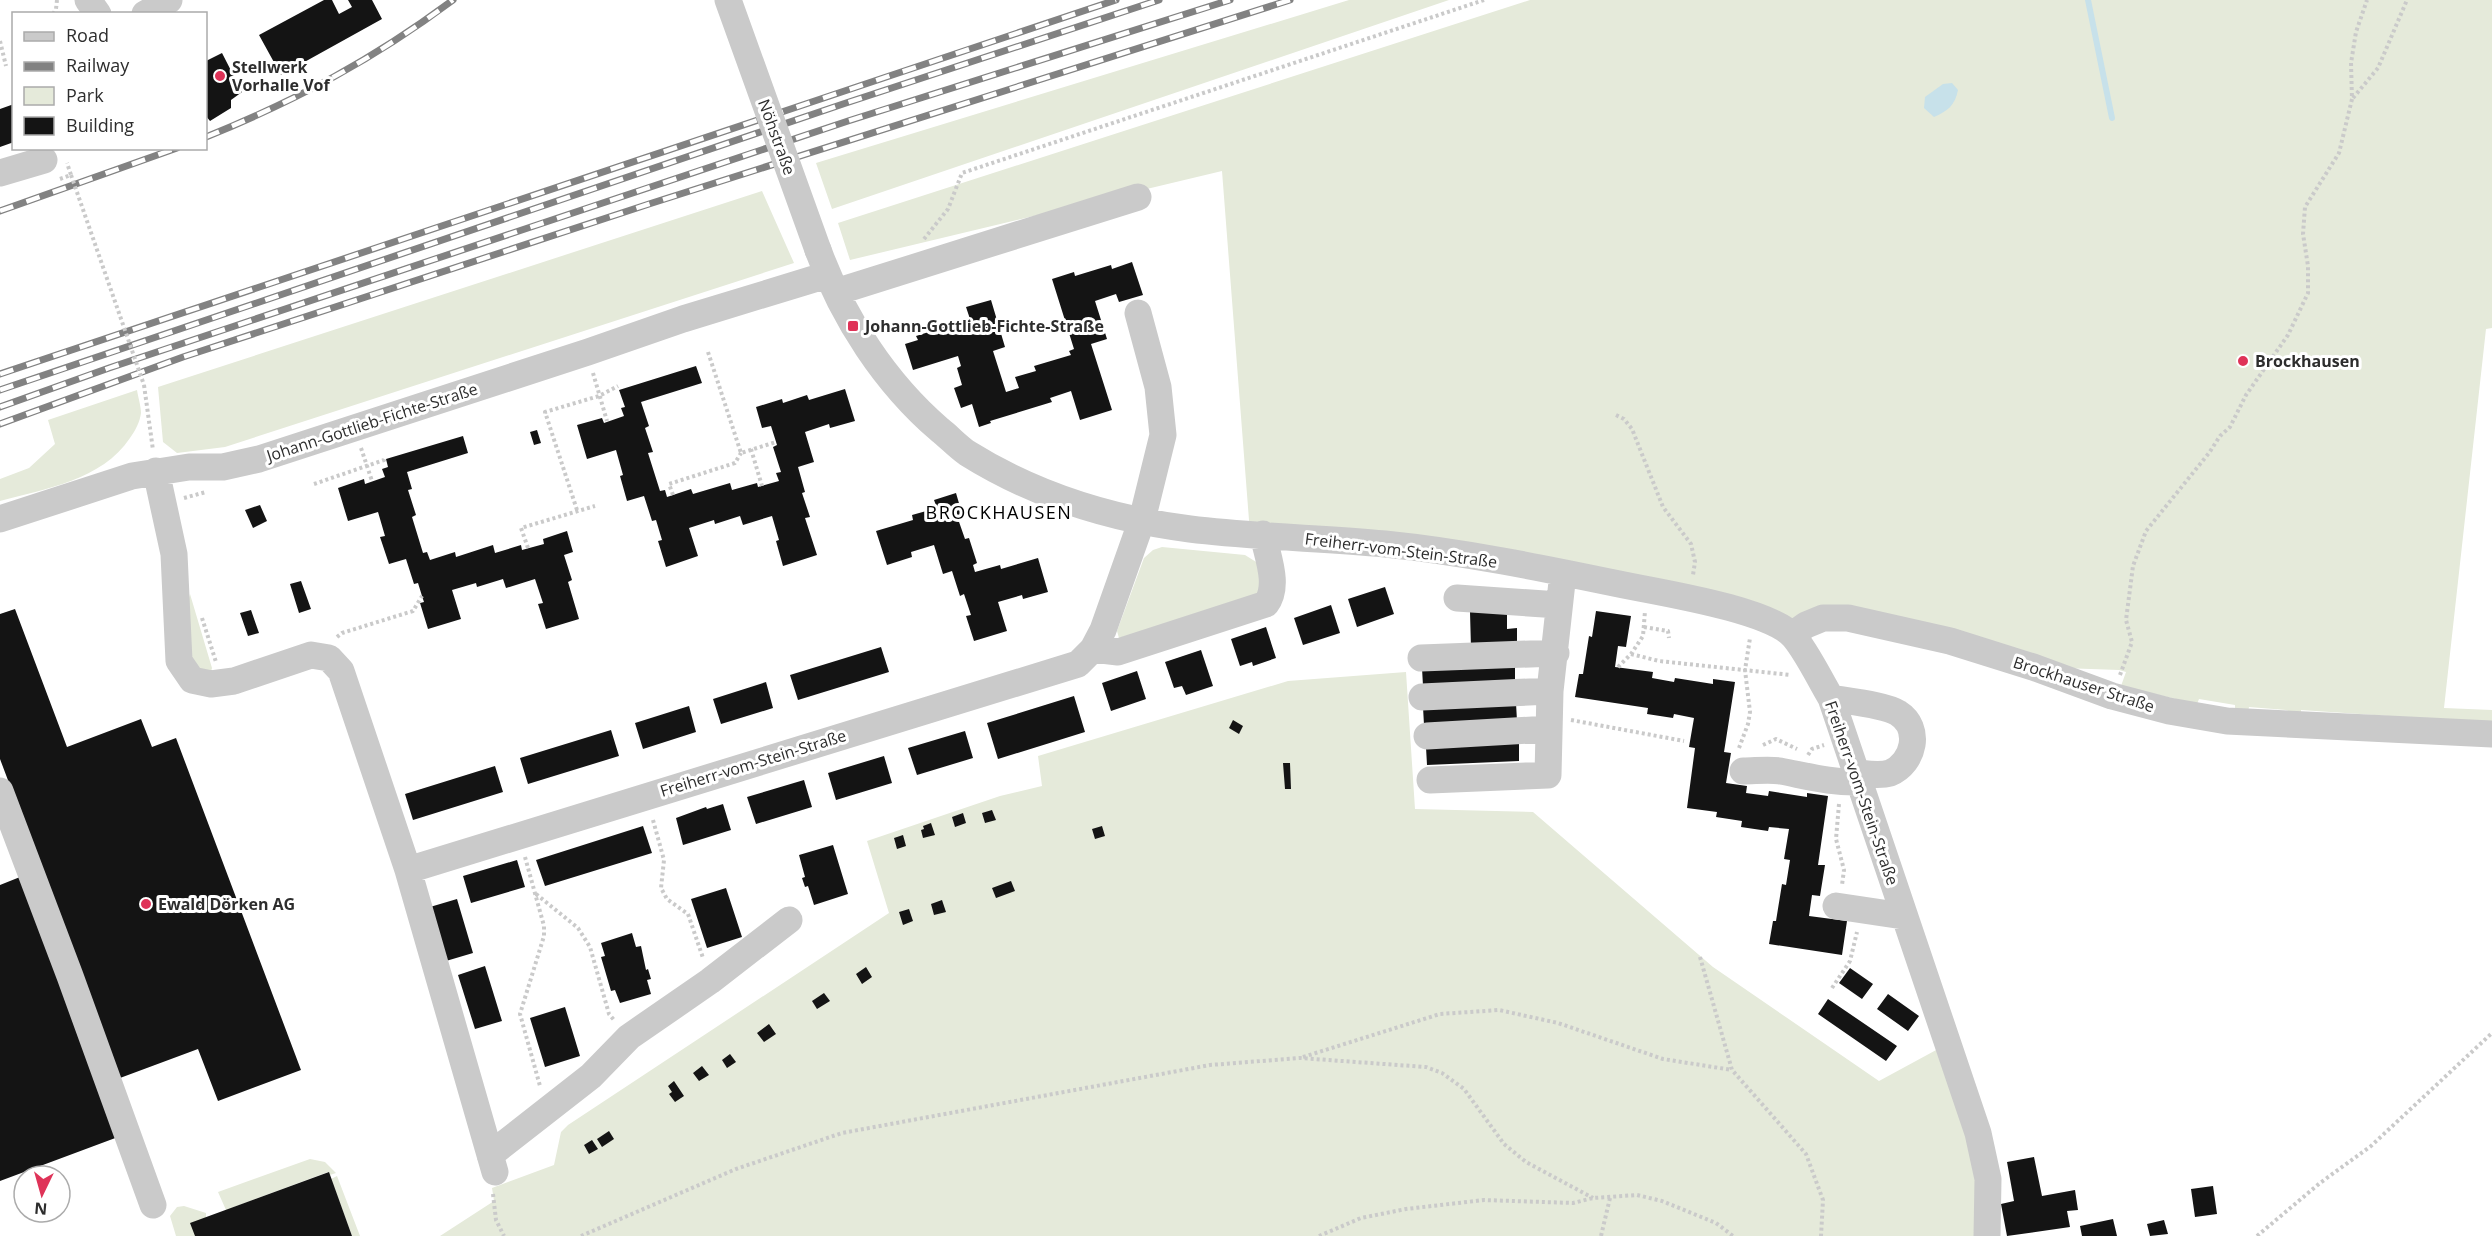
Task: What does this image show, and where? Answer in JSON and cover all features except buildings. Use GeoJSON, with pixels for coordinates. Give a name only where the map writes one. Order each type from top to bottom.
{"type":"FeatureCollection","features":[{"type":"Feature","properties":{"kind":"street"},"geometry":{"type":"LineString","coordinates":[[148,12],[169,0]]}},
{"type":"Feature","properties":{"kind":"street","name":"Nöhstraße"},"geometry":{"type":"LineString","coordinates":[[728,0],[827,272]]}},
{"type":"Feature","properties":{"kind":"street"},"geometry":{"type":"LineString","coordinates":[[0,173],[44,160]]}},
{"type":"Feature","properties":{"kind":"street","name":"Johann-Gottlieb-Fichte-Straße"},"geometry":{"type":"LineString","coordinates":[[0,519],[144,473],[223,467],[259,459],[827,272],[1138,197]]}},
{"type":"Feature","properties":{"kind":"street","name":"Freiherr-vom-Stein-Straße"},"geometry":{"type":"LineString","coordinates":[[827,272],[853,326],[914,407],[965,452],[1038,489],[1085,507],[1189,529],[1443,552],[1563,573],[1709,603],[1762,618],[1792,635],[1824,687],[1852,783],[1903,916],[1978,1133],[1988,1179],[1987,1236]]}},
{"type":"Feature","properties":{"kind":"street"},"geometry":{"type":"LineString","coordinates":[[1138,313],[1158,387],[1163,435],[1142,520],[1103,630],[1094,649],[1118,652],[1266,604],[1272,595],[1272,582],[1263,534]]}},
{"type":"Feature","properties":{"kind":"street"},"geometry":{"type":"LineString","coordinates":[[144,473],[174,554],[179,661],[192,680],[211,684],[234,681],[311,655],[329,658],[341,671],[408,870],[492,1163],[546,1110],[591,1076],[628,1037],[710,981],[789,920]]}},
{"type":"Feature","properties":{"kind":"street"},"geometry":{"type":"LineString","coordinates":[[1430,780],[1548,775],[1550,712],[1563,573]]}},
{"type":"Feature","properties":{"kind":"street"},"geometry":{"type":"LineString","coordinates":[[1457,598],[1559,605]]}},
{"type":"Feature","properties":{"kind":"street","name":"Brockhauser Straße"},"geometry":{"type":"LineString","coordinates":[[1792,635],[1822,618],[1848,618],[1950,641],[2033,667],[2112,696],[2181,713],[2228,721],[2492,735]]}},
{"type":"Feature","properties":{"kind":"street","name":"Freiherr-vom-Stein-Straße"},"geometry":{"type":"LineString","coordinates":[[408,870],[1078,664],[1094,649]]}},
{"type":"Feature","properties":{"kind":"street"},"geometry":{"type":"LineString","coordinates":[[1421,658],[1556,653]]}},
{"type":"Feature","properties":{"kind":"street"},"geometry":{"type":"LineString","coordinates":[[1741,760],[1778,771],[1822,780],[1852,783],[1889,773],[1901,766],[1909,755],[1913,743],[1908,721],[1897,712],[1824,687]]}},
{"type":"Feature","properties":{"kind":"street"},"geometry":{"type":"LineString","coordinates":[[1422,697],[1550,712]]}},
{"type":"Feature","properties":{"kind":"street"},"geometry":{"type":"LineString","coordinates":[[1427,736],[1550,712]]}},
{"type":"Feature","properties":{"kind":"street"},"geometry":{"type":"LineString","coordinates":[[0,791],[153,1205]]}},
{"type":"Feature","properties":{"kind":"street"},"geometry":{"type":"LineString","coordinates":[[1836,906],[1903,916]]}},
{"type":"Feature","properties":{"kind":"path"},"geometry":{"type":"LineString","coordinates":[[914,242],[925,238],[948,209],[962,173],[1484,0]]}},
{"type":"Feature","properties":{"kind":"path"},"geometry":{"type":"LineString","coordinates":[[2129,653],[2132,642],[2126,620],[2133,566],[2146,531],[2230,426],[2246,395],[2288,335],[2308,293],[2308,266],[2303,234],[2306,207],[2338,153],[2352,99],[2351,63],[2356,32],[2367,0]]}},
{"type":"Feature","properties":{"kind":"path"},"geometry":{"type":"LineString","coordinates":[[2352,99],[2378,68],[2407,0]]}},
{"type":"Feature","properties":{"kind":"path"},"geometry":{"type":"LineString","coordinates":[[0,41],[6,66]]}},
{"type":"Feature","properties":{"kind":"path"},"geometry":{"type":"LineString","coordinates":[[71,175],[144,385],[144,473]]}},
{"type":"Feature","properties":{"kind":"path"},"geometry":{"type":"LineString","coordinates":[[588,352],[607,422]]}},
{"type":"Feature","properties":{"kind":"path"},"geometry":{"type":"LineString","coordinates":[[708,352],[741,453]]}},
{"type":"Feature","properties":{"kind":"path"},"geometry":{"type":"LineString","coordinates":[[578,510],[545,412],[599,396],[618,386]]}},
{"type":"Feature","properties":{"kind":"path"},"geometry":{"type":"LineString","coordinates":[[1616,415],[1624,419],[1632,429],[1663,507],[1691,544],[1695,562],[1691,581]]}},
{"type":"Feature","properties":{"kind":"path"},"geometry":{"type":"LineString","coordinates":[[354,428],[372,481]]}},
{"type":"Feature","properties":{"kind":"path"},"geometry":{"type":"LineString","coordinates":[[673,495],[669,484],[735,463],[741,453],[776,442]]}},
{"type":"Feature","properties":{"kind":"path"},"geometry":{"type":"LineString","coordinates":[[751,449],[762,486]]}},
{"type":"Feature","properties":{"kind":"path"},"geometry":{"type":"LineString","coordinates":[[314,484],[367,467],[384,460],[385,457]]}},
{"type":"Feature","properties":{"kind":"path"},"geometry":{"type":"LineString","coordinates":[[528,549],[521,528],[595,506]]}},
{"type":"Feature","properties":{"kind":"path"},"geometry":{"type":"LineString","coordinates":[[342,633],[413,611],[422,596]]}},
{"type":"Feature","properties":{"kind":"path"},"geometry":{"type":"LineString","coordinates":[[1618,667],[1632,654],[1643,636],[1644,625],[1668,631],[1669,638]]}},
{"type":"Feature","properties":{"kind":"path"},"geometry":{"type":"LineString","coordinates":[[1741,760],[1750,712],[1745,670],[1749,644]]}},
{"type":"Feature","properties":{"kind":"path"},"geometry":{"type":"LineString","coordinates":[[1632,654],[1659,661],[1745,670],[1824,687]]}},
{"type":"Feature","properties":{"kind":"path"},"geometry":{"type":"LineString","coordinates":[[1550,712],[1684,741]]}},
{"type":"Feature","properties":{"kind":"path"},"geometry":{"type":"LineString","coordinates":[[1844,877],[1842,858],[1836,839],[1852,783]]}},
{"type":"Feature","properties":{"kind":"path"},"geometry":{"type":"LineString","coordinates":[[646,796],[664,860],[661,888],[667,899],[688,914],[710,981]]}},
{"type":"Feature","properties":{"kind":"path"},"geometry":{"type":"LineString","coordinates":[[519,836],[544,926],[544,936],[520,1014],[546,1110]]}},
{"type":"Feature","properties":{"kind":"path"},"geometry":{"type":"LineString","coordinates":[[536,894],[578,928],[590,947],[609,1014],[628,1037]]}},
{"type":"Feature","properties":{"kind":"path"},"geometry":{"type":"LineString","coordinates":[[1832,988],[1850,961],[1857,932]]}},
{"type":"Feature","properties":{"kind":"path"},"geometry":{"type":"LineString","coordinates":[[1700,957],[1732,1070],[1806,1154],[1823,1200],[1821,1236]]}},
{"type":"Feature","properties":{"kind":"path"},"geometry":{"type":"LineString","coordinates":[[1300,1058],[1440,1014],[1499,1010],[1558,1023],[1663,1059],[1732,1070]]}},
{"type":"Feature","properties":{"kind":"path"},"geometry":{"type":"LineString","coordinates":[[2258,1236],[2320,1183],[2371,1146],[2492,1033]]}},
{"type":"Feature","properties":{"kind":"path"},"geometry":{"type":"LineString","coordinates":[[581,1236],[736,1169],[842,1133],[1199,1067],[1300,1058],[1426,1067],[1442,1073],[1464,1089],[1504,1144],[1518,1156],[1593,1198]]}},
{"type":"Feature","properties":{"kind":"path"},"geometry":{"type":"LineString","coordinates":[[492,1163],[496,1220],[504,1236]]}},
{"type":"Feature","properties":{"kind":"path"},"geometry":{"type":"LineString","coordinates":[[1319,1236],[1361,1218],[1406,1209],[1484,1200],[1573,1203],[1593,1198],[1637,1195],[1662,1201],[1716,1223],[1733,1236]]}},
{"type":"Feature","properties":{"kind":"path"},"geometry":{"type":"LineString","coordinates":[[1601,1236],[1610,1198]]}},
{"type":"Feature","properties":{"kind":"green space"},"geometry":{"type":"Polygon","coordinates":[[[1349,0],[1449,0],[832,209],[816,163],[1349,0]]]}},
{"type":"Feature","properties":{"kind":"green space"},"geometry":{"type":"Polygon","coordinates":[[[1530,0],[2492,0],[2492,328],[2486,329],[2444,708],[2492,710],[2492,723],[2301,710],[2301,717],[2286,710],[2249,707],[2248,712],[2235,710],[2235,705],[2199,699],[2197,704],[2121,686],[2126,672],[2119,670],[2033,667],[1950,641],[1806,625],[1709,603],[1250,533],[1222,171],[850,260],[838,223],[1530,0]]]}},
{"type":"Feature","properties":{"kind":"green space"},"geometry":{"type":"Polygon","coordinates":[[[762,191],[794,263],[225,447],[177,453],[163,442],[158,387],[762,191]]]}},
{"type":"Feature","properties":{"kind":"green space"},"geometry":{"type":"Polygon","coordinates":[[[137,390],[141,407],[140,420],[130,438],[104,464],[71,481],[0,501],[0,479],[29,468],[55,444],[48,420],[137,390]]]}},
{"type":"Feature","properties":{"kind":"green space"},"geometry":{"type":"Polygon","coordinates":[[[1162,547],[1245,555],[1261,565],[1259,598],[1119,638],[1117,631],[1144,558],[1153,550],[1162,547]]]}},
{"type":"Feature","properties":{"kind":"green space"},"geometry":{"type":"Polygon","coordinates":[[[190,594],[212,668],[210,675],[196,665],[187,651],[185,638],[190,594]]]}},
{"type":"Feature","properties":{"kind":"green space"},"geometry":{"type":"Polygon","coordinates":[[[1406,672],[1415,809],[1533,812],[1713,967],[1879,1081],[1938,1049],[1976,1133],[1985,1236],[440,1236],[494,1201],[492,1188],[554,1165],[561,1132],[568,1125],[889,913],[867,841],[1000,796],[1042,786],[1038,756],[1288,681],[1406,672]]]}},
{"type":"Feature","properties":{"kind":"green space"},"geometry":{"type":"Polygon","coordinates":[[[310,1159],[325,1162],[336,1173],[330,1175],[328,1172],[226,1210],[218,1192],[310,1159]]]}},
{"type":"Feature","properties":{"kind":"green space"},"geometry":{"type":"Polygon","coordinates":[[[337,1176],[360,1236],[352,1236],[331,1179],[337,1176]]]}},
{"type":"Feature","properties":{"kind":"green space"},"geometry":{"type":"Polygon","coordinates":[[[184,1206],[206,1213],[195,1236],[176,1236],[170,1216],[177,1207],[184,1206]]]}},
{"type":"Feature","properties":{"kind":"water"},"geometry":{"type":"Polygon","coordinates":[[[1952,83],[1958,90],[1953,104],[1934,117],[1924,108],[1925,97],[1943,84],[1952,83]]]}},
{"type":"Feature","properties":{"kind":"waterway"},"geometry":{"type":"LineString","coordinates":[[2088,0],[2112,118]]}},
{"type":"Feature","properties":{"kind":"railway"},"geometry":{"type":"LineString","coordinates":[[207,137],[334,77],[394,41],[453,0]]}},
{"type":"Feature","properties":{"kind":"railway"},"geometry":{"type":"LineString","coordinates":[[0,374],[1116,0]]}},
{"type":"Feature","properties":{"kind":"railway"},"geometry":{"type":"LineString","coordinates":[[0,390],[843,104],[1159,0]]}},
{"type":"Feature","properties":{"kind":"railway"},"geometry":{"type":"LineString","coordinates":[[0,407],[109,368],[848,121],[1230,0]]}},
{"type":"Feature","properties":{"kind":"railway"},"geometry":{"type":"LineString","coordinates":[[0,424],[183,357],[649,204],[1290,0]]}},
{"type":"Feature","properties":{"kind":"railway"},"geometry":{"type":"LineString","coordinates":[[0,211],[171,150]]}},
{"type":"Feature","properties":{"kind":"place","name":"Stellwerk Vorhalle Vof"},"geometry":{"type":"Point","coordinates":[220,76]}},
{"type":"Feature","properties":{"kind":"place","name":"Johann-Gottlieb-Fichte-Straße"},"geometry":{"type":"Point","coordinates":[853,326]}},
{"type":"Feature","properties":{"kind":"place","name":"Brockhausen"},"geometry":{"type":"Point","coordinates":[2243,361]}},
{"type":"Feature","properties":{"kind":"place","name":"Ewald Dörken AG"},"geometry":{"type":"Point","coordinates":[146,904]}},
{"type":"Feature","properties":{"kind":"district","name":"BROCKHAUSEN"},"geometry":{"type":"Point","coordinates":[999,512]}}]}
